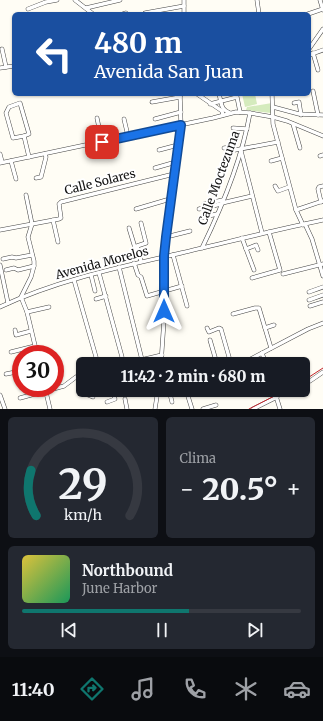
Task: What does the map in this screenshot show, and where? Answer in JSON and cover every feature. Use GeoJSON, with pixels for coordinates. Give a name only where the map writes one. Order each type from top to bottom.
{"type":"FeatureCollection","features":[{"type":"Feature","properties":{"kind":"street"},"geometry":{"type":"LineString","coordinates":[[28,10],[46,2],[57,0]]}},
{"type":"Feature","properties":{"kind":"street"},"geometry":{"type":"LineString","coordinates":[[75,0],[91,12]]}},
{"type":"Feature","properties":{"kind":"street"},"geometry":{"type":"LineString","coordinates":[[86,8],[120,0]]}},
{"type":"Feature","properties":{"kind":"street"},"geometry":{"type":"LineString","coordinates":[[184,0],[184,12]]}},
{"type":"Feature","properties":{"kind":"street"},"geometry":{"type":"LineString","coordinates":[[257,0],[259,12]]}},
{"type":"Feature","properties":{"kind":"street"},"geometry":{"type":"LineString","coordinates":[[311,13],[323,10],[320,0]]}},
{"type":"Feature","properties":{"kind":"street"},"geometry":{"type":"LineString","coordinates":[[151,12],[184,6]]}},
{"type":"Feature","properties":{"kind":"street"},"geometry":{"type":"LineString","coordinates":[[311,46],[323,29]]}},
{"type":"Feature","properties":{"kind":"street"},"geometry":{"type":"LineString","coordinates":[[2,49],[6,67]]}},
{"type":"Feature","properties":{"kind":"street"},"geometry":{"type":"LineString","coordinates":[[318,70],[311,54],[323,50]]}},
{"type":"Feature","properties":{"kind":"street"},"geometry":{"type":"LineString","coordinates":[[0,68],[12,66]]}},
{"type":"Feature","properties":{"kind":"street"},"geometry":{"type":"LineString","coordinates":[[313,91],[318,115]]}},
{"type":"Feature","properties":{"kind":"street"},"geometry":{"type":"LineString","coordinates":[[152,102],[180,96],[181,125],[170,199],[164,256],[165,291],[162,357]]}},
{"type":"Feature","properties":{"kind":"street"},"geometry":{"type":"LineString","coordinates":[[200,96],[222,111],[223,115]]}},
{"type":"Feature","properties":{"kind":"street"},"geometry":{"type":"LineString","coordinates":[[220,96],[222,108],[224,111],[230,113]]}},
{"type":"Feature","properties":{"kind":"street"},"geometry":{"type":"LineString","coordinates":[[272,96],[274,107],[273,117],[289,187],[296,210],[312,239],[321,264],[323,276]]}},
{"type":"Feature","properties":{"kind":"street"},"geometry":{"type":"LineString","coordinates":[[273,100],[276,96]]}},
{"type":"Feature","properties":{"kind":"street"},"geometry":{"type":"LineString","coordinates":[[210,104],[237,98],[240,112]]}},
{"type":"Feature","properties":{"kind":"street"},"geometry":{"type":"LineString","coordinates":[[20,102],[29,133],[24,136],[13,138],[8,125],[6,113],[9,107],[20,102]]}},
{"type":"Feature","properties":{"kind":"street"},"geometry":{"type":"LineString","coordinates":[[294,103],[299,102],[302,115]]}},
{"type":"Feature","properties":{"kind":"street"},"geometry":{"type":"LineString","coordinates":[[274,107],[302,115],[323,115]]}},
{"type":"Feature","properties":{"kind":"street"},"geometry":{"type":"LineString","coordinates":[[155,119],[180,112]]}},
{"type":"Feature","properties":{"kind":"street"},"geometry":{"type":"LineString","coordinates":[[0,154],[1,162],[12,161],[240,112],[273,117],[323,136]]}},
{"type":"Feature","properties":{"kind":"street","name":"Calle Moctezuma"},"geometry":{"type":"LineString","coordinates":[[202,248],[222,202],[241,151],[250,113]]}},
{"type":"Feature","properties":{"kind":"street"},"geometry":{"type":"LineString","coordinates":[[96,118],[102,142]]}},
{"type":"Feature","properties":{"kind":"street"},"geometry":{"type":"LineString","coordinates":[[124,119],[128,136]]}},
{"type":"Feature","properties":{"kind":"street"},"geometry":{"type":"LineString","coordinates":[[293,124],[300,148]]}},
{"type":"Feature","properties":{"kind":"street"},"geometry":{"type":"LineString","coordinates":[[234,128],[247,129]]}},
{"type":"Feature","properties":{"kind":"street"},"geometry":{"type":"LineString","coordinates":[[24,136],[29,157]]}},
{"type":"Feature","properties":{"kind":"street"},"geometry":{"type":"LineString","coordinates":[[110,140],[114,154]]}},
{"type":"Feature","properties":{"kind":"street"},"geometry":{"type":"LineString","coordinates":[[224,148],[233,146],[235,150],[241,151],[278,142]]}},
{"type":"Feature","properties":{"kind":"street"},"geometry":{"type":"LineString","coordinates":[[159,150],[178,146]]}},
{"type":"Feature","properties":{"kind":"street"},"geometry":{"type":"LineString","coordinates":[[241,151],[262,233]]}},
{"type":"Feature","properties":{"kind":"street"},"geometry":{"type":"LineString","coordinates":[[36,178],[41,177],[46,157],[45,154]]}},
{"type":"Feature","properties":{"kind":"street"},"geometry":{"type":"LineString","coordinates":[[271,161],[282,158]]}},
{"type":"Feature","properties":{"kind":"street"},"geometry":{"type":"LineString","coordinates":[[12,161],[16,179]]}},
{"type":"Feature","properties":{"kind":"street"},"geometry":{"type":"LineString","coordinates":[[155,168],[176,162]]}},
{"type":"Feature","properties":{"kind":"street","name":"Calle Solares"},"geometry":{"type":"LineString","coordinates":[[53,220],[61,218],[61,202],[174,174]]}},
{"type":"Feature","properties":{"kind":"street"},"geometry":{"type":"LineString","coordinates":[[275,186],[278,191],[289,187]]}},
{"type":"Feature","properties":{"kind":"street"},"geometry":{"type":"LineString","coordinates":[[296,210],[322,201],[318,189],[323,186]]}},
{"type":"Feature","properties":{"kind":"street"},"geometry":{"type":"LineString","coordinates":[[26,195],[32,224],[28,237],[34,266],[31,277],[21,297],[27,312],[35,345]]}},
{"type":"Feature","properties":{"kind":"street"},"geometry":{"type":"LineString","coordinates":[[199,208],[252,196]]}},
{"type":"Feature","properties":{"kind":"street"},"geometry":{"type":"LineString","coordinates":[[136,209],[170,199]]}},
{"type":"Feature","properties":{"kind":"street"},"geometry":{"type":"LineString","coordinates":[[204,204],[222,202]]}},
{"type":"Feature","properties":{"kind":"street"},"geometry":{"type":"LineString","coordinates":[[200,218],[217,214]]}},
{"type":"Feature","properties":{"kind":"street"},"geometry":{"type":"LineString","coordinates":[[0,230],[53,220],[58,242]]}},
{"type":"Feature","properties":{"kind":"street","name":"Avenida Morelos"},"geometry":{"type":"LineString","coordinates":[[0,307],[21,297],[140,261],[323,220]]}},
{"type":"Feature","properties":{"kind":"street"},"geometry":{"type":"LineString","coordinates":[[140,261],[137,247],[146,243],[141,223]]}},
{"type":"Feature","properties":{"kind":"street"},"geometry":{"type":"LineString","coordinates":[[129,228],[140,261]]}},
{"type":"Feature","properties":{"kind":"street"},"geometry":{"type":"LineString","coordinates":[[166,237],[190,231]]}},
{"type":"Feature","properties":{"kind":"street"},"geometry":{"type":"LineString","coordinates":[[252,278],[280,270],[269,232]]}},
{"type":"Feature","properties":{"kind":"street"},"geometry":{"type":"LineString","coordinates":[[242,238],[254,270]]}},
{"type":"Feature","properties":{"kind":"street"},"geometry":{"type":"LineString","coordinates":[[246,249],[256,245],[258,250]]}},
{"type":"Feature","properties":{"kind":"street"},"geometry":{"type":"LineString","coordinates":[[173,254],[187,306]]}},
{"type":"Feature","properties":{"kind":"street"},"geometry":{"type":"LineString","coordinates":[[3,259],[32,255]]}},
{"type":"Feature","properties":{"kind":"street"},"geometry":{"type":"LineString","coordinates":[[134,263],[137,274],[141,277],[146,295],[149,296],[182,286]]}},
{"type":"Feature","properties":{"kind":"street"},"geometry":{"type":"LineString","coordinates":[[0,264],[8,303]]}},
{"type":"Feature","properties":{"kind":"street"},"geometry":{"type":"LineString","coordinates":[[283,274],[321,264]]}},
{"type":"Feature","properties":{"kind":"street"},"geometry":{"type":"LineString","coordinates":[[6,270],[14,268],[18,270],[34,266]]}},
{"type":"Feature","properties":{"kind":"street"},"geometry":{"type":"LineString","coordinates":[[119,267],[141,357]]}},
{"type":"Feature","properties":{"kind":"street"},"geometry":{"type":"LineString","coordinates":[[99,273],[122,357]]}},
{"type":"Feature","properties":{"kind":"street"},"geometry":{"type":"LineString","coordinates":[[91,275],[95,291]]}},
{"type":"Feature","properties":{"kind":"street"},"geometry":{"type":"LineString","coordinates":[[74,280],[96,357]]}},
{"type":"Feature","properties":{"kind":"street"},"geometry":{"type":"LineString","coordinates":[[310,292],[323,287]]}},
{"type":"Feature","properties":{"kind":"street"},"geometry":{"type":"LineString","coordinates":[[309,300],[323,295]]}},
{"type":"Feature","properties":{"kind":"street"},"geometry":{"type":"LineString","coordinates":[[96,299],[106,296]]}},
{"type":"Feature","properties":{"kind":"street"},"geometry":{"type":"LineString","coordinates":[[310,306],[323,302]]}},
{"type":"Feature","properties":{"kind":"street"},"geometry":{"type":"LineString","coordinates":[[27,312],[49,307]]}},
{"type":"Feature","properties":{"kind":"street"},"geometry":{"type":"LineString","coordinates":[[233,314],[259,308],[271,348]]}},
{"type":"Feature","properties":{"kind":"street"},"geometry":{"type":"LineString","coordinates":[[254,357],[308,329],[323,323]]}},
{"type":"Feature","properties":{"kind":"street"},"geometry":{"type":"LineString","coordinates":[[265,328],[274,325]]}},
{"type":"Feature","properties":{"kind":"street"},"geometry":{"type":"LineString","coordinates":[[207,328],[210,332],[220,328],[221,329],[229,357]]}},
{"type":"Feature","properties":{"kind":"street"},"geometry":{"type":"LineString","coordinates":[[15,330],[17,340]]}},
{"type":"Feature","properties":{"kind":"street"},"geometry":{"type":"LineString","coordinates":[[16,335],[31,331]]}},
{"type":"Feature","properties":{"kind":"street"},"geometry":{"type":"LineString","coordinates":[[210,340],[214,357]]}},
{"type":"Feature","properties":{"kind":"street"},"geometry":{"type":"LineString","coordinates":[[262,353],[263,357]]}},
{"type":"Feature","properties":{"kind":"street"},"geometry":{"type":"LineString","coordinates":[[152,357],[162,354]]}},
{"type":"Feature","properties":{"kind":"street"},"geometry":{"type":"LineString","coordinates":[[6,374],[12,372]]}},
{"type":"Feature","properties":{"kind":"street"},"geometry":{"type":"LineString","coordinates":[[310,381],[323,372]]}},
{"type":"Feature","properties":{"kind":"street"},"geometry":{"type":"LineString","coordinates":[[64,386],[76,377]]}},
{"type":"Feature","properties":{"kind":"street"},"geometry":{"type":"LineString","coordinates":[[0,395],[5,409]]}},
{"type":"Feature","properties":{"kind":"street"},"geometry":{"type":"LineString","coordinates":[[47,397],[50,409]]}},
{"type":"Feature","properties":{"kind":"street"},"geometry":{"type":"LineString","coordinates":[[107,402],[114,399],[114,397]]}},
{"type":"Feature","properties":{"kind":"street"},"geometry":{"type":"LineString","coordinates":[[155,409],[157,397]]}},
{"type":"Feature","properties":{"kind":"street"},"geometry":{"type":"LineString","coordinates":[[171,397],[172,402]]}},
{"type":"Feature","properties":{"kind":"street"},"geometry":{"type":"LineString","coordinates":[[188,397],[192,409]]}},
{"type":"Feature","properties":{"kind":"street"},"geometry":{"type":"LineString","coordinates":[[253,409],[277,397],[280,409]]}},
{"type":"Feature","properties":{"kind":"street"},"geometry":{"type":"LineString","coordinates":[[125,399],[127,409]]}},
{"type":"Feature","properties":{"kind":"street"},"geometry":{"type":"LineString","coordinates":[[203,409],[216,404]]}},
{"type":"Feature","properties":{"kind":"green space"},"geometry":{"type":"Polygon","coordinates":[[[242,96],[255,96],[257,104],[245,107],[242,96]]]}},
{"type":"Feature","properties":{"kind":"green space"},"geometry":{"type":"Polygon","coordinates":[[[272,103],[271,113],[246,110],[247,107],[272,103]]]}},
{"type":"Feature","properties":{"kind":"railway"},"geometry":{"type":"LineString","coordinates":[[310,376],[323,368]]}},
{"type":"Feature","properties":{"kind":"railway"},"geometry":{"type":"LineString","coordinates":[[249,409],[272,397]]}},
{"type":"Feature","properties":{"kind":"route"},"geometry":{"type":"LineString","coordinates":[[102,142],[181,125],[170,199],[164,256],[164,311]]}}]}
